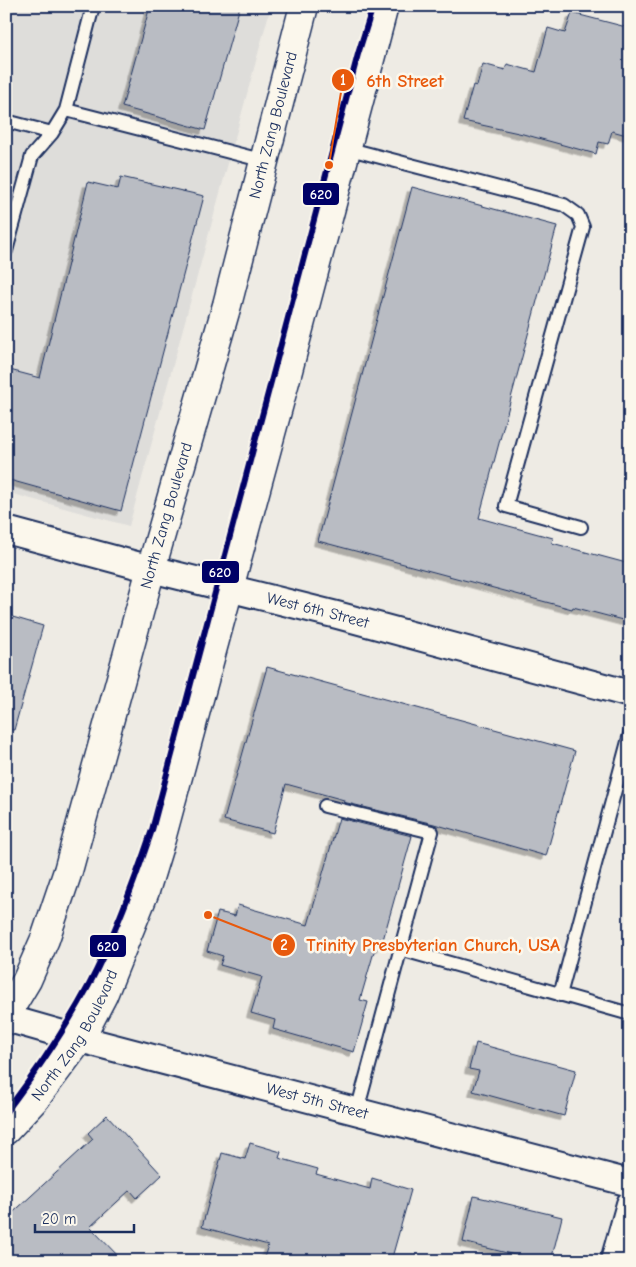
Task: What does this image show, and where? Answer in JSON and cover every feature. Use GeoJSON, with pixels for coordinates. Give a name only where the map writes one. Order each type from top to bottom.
{"type":"FeatureCollection","features":[{"type":"Feature","properties":{"kind":"main road","name":"North Zang Boulevard"},"geometry":{"type":"LineString","coordinates":[[6,1017],[27,980],[45,939],[68,871],[151,569],[227,305],[304,6]]}},
{"type":"Feature","properties":{"kind":"main road","name":"North Zang Boulevard"},"geometry":{"type":"LineString","coordinates":[[6,1130],[35,1099],[80,1039],[104,995],[145,891],[229,589],[384,6]]}},
{"type":"Feature","properties":{"kind":"street","name":"West 6th Street"},"geometry":{"type":"LineString","coordinates":[[6,530],[151,569],[337,615],[630,694]]}},
{"type":"Feature","properties":{"kind":"street","name":"West 5th Street"},"geometry":{"type":"LineString","coordinates":[[6,1017],[80,1039],[630,1183]]}},
{"type":"Feature","properties":{"kind":"street"},"geometry":{"type":"LineString","coordinates":[[614,1261],[630,1204]]}},
{"type":"Feature","properties":{"kind":"lane"},"geometry":{"type":"LineString","coordinates":[[6,251],[32,156],[52,133],[66,110],[93,6]]}},
{"type":"Feature","properties":{"kind":"lane"},"geometry":{"type":"LineString","coordinates":[[66,110],[265,161]]}},
{"type":"Feature","properties":{"kind":"lane"},"geometry":{"type":"LineString","coordinates":[[6,121],[52,133]]}},
{"type":"Feature","properties":{"kind":"lane"},"geometry":{"type":"LineString","coordinates":[[346,148],[564,205],[578,214],[583,227],[506,506],[581,527]]}},
{"type":"Feature","properties":{"kind":"lane"},"geometry":{"type":"LineString","coordinates":[[560,994],[630,734]]}},
{"type":"Feature","properties":{"kind":"lane"},"geometry":{"type":"LineString","coordinates":[[325,806],[432,832],[357,1111]]}},
{"type":"Feature","properties":{"kind":"lane"},"geometry":{"type":"LineString","coordinates":[[400,950],[630,1014]]}},
{"type":"Feature","properties":{"kind":"shaded area"},"geometry":{"type":"Polygon","coordinates":[[[6,6],[271,6],[129,526],[6,492],[6,6]]]}},
{"type":"Feature","properties":{"kind":"building"},"geometry":{"type":"Polygon","coordinates":[[[150,6],[240,6],[205,130],[122,107],[150,6]]]}},
{"type":"Feature","properties":{"kind":"building"},"geometry":{"type":"Polygon","coordinates":[[[572,13],[630,28],[630,136],[612,131],[608,144],[599,142],[596,154],[523,134],[463,121],[473,85],[477,86],[483,64],[505,70],[507,64],[536,72],[548,28],[565,33],[572,13]]]}},
{"type":"Feature","properties":{"kind":"building"},"geometry":{"type":"Polygon","coordinates":[[[121,177],[204,196],[121,511],[6,479],[6,369],[40,378],[88,182],[118,189],[121,177]]]}},
{"type":"Feature","properties":{"kind":"building"},"geometry":{"type":"Polygon","coordinates":[[[412,187],[557,226],[479,518],[553,538],[552,543],[630,564],[630,622],[573,607],[572,609],[318,541],[412,187]]]}},
{"type":"Feature","properties":{"kind":"building"},"geometry":{"type":"Polygon","coordinates":[[[6,615],[43,626],[14,730],[6,729],[6,615]]]}},
{"type":"Feature","properties":{"kind":"building"},"geometry":{"type":"Polygon","coordinates":[[[267,667],[575,751],[546,856],[434,824],[343,802],[344,800],[286,784],[273,833],[224,820],[267,667]]]}},
{"type":"Feature","properties":{"kind":"building"},"geometry":{"type":"Polygon","coordinates":[[[339,818],[412,836],[381,947],[376,945],[360,1000],[368,1002],[354,1052],[273,1029],[275,1020],[251,1013],[262,977],[220,965],[223,956],[207,951],[218,912],[235,916],[238,905],[308,925],[339,818]]]}},
{"type":"Feature","properties":{"kind":"building"},"geometry":{"type":"Polygon","coordinates":[[[476,1043],[576,1070],[564,1116],[473,1091],[479,1071],[469,1069],[476,1043]]]}},
{"type":"Feature","properties":{"kind":"building"},"geometry":{"type":"Polygon","coordinates":[[[107,1115],[162,1175],[137,1198],[130,1190],[90,1227],[123,1261],[6,1261],[6,1219],[93,1139],[88,1133],[107,1115]]]}},
{"type":"Feature","properties":{"kind":"building"},"geometry":{"type":"Polygon","coordinates":[[[250,1143],[281,1152],[279,1158],[318,1169],[316,1174],[370,1189],[372,1178],[411,1190],[391,1261],[263,1261],[268,1245],[202,1227],[222,1153],[245,1159],[250,1143]]]}},
{"type":"Feature","properties":{"kind":"building"},"geometry":{"type":"Polygon","coordinates":[[[474,1196],[562,1217],[551,1261],[539,1261],[463,1242],[474,1196]]]}},
{"type":"Feature","properties":{"kind":"transit line","name":"620"},"geometry":{"type":"LineString","coordinates":[[6,1112],[50,1050],[89,985],[124,909],[152,830],[358,54],[373,6]]}},
{"type":"Feature","properties":{"kind":"place","name":"6th Street"},"geometry":{"type":"Point","coordinates":[329,165]}},
{"type":"Feature","properties":{"kind":"place","name":"Trinity Presbyterian Church, USA"},"geometry":{"type":"Point","coordinates":[208,915]}}]}
